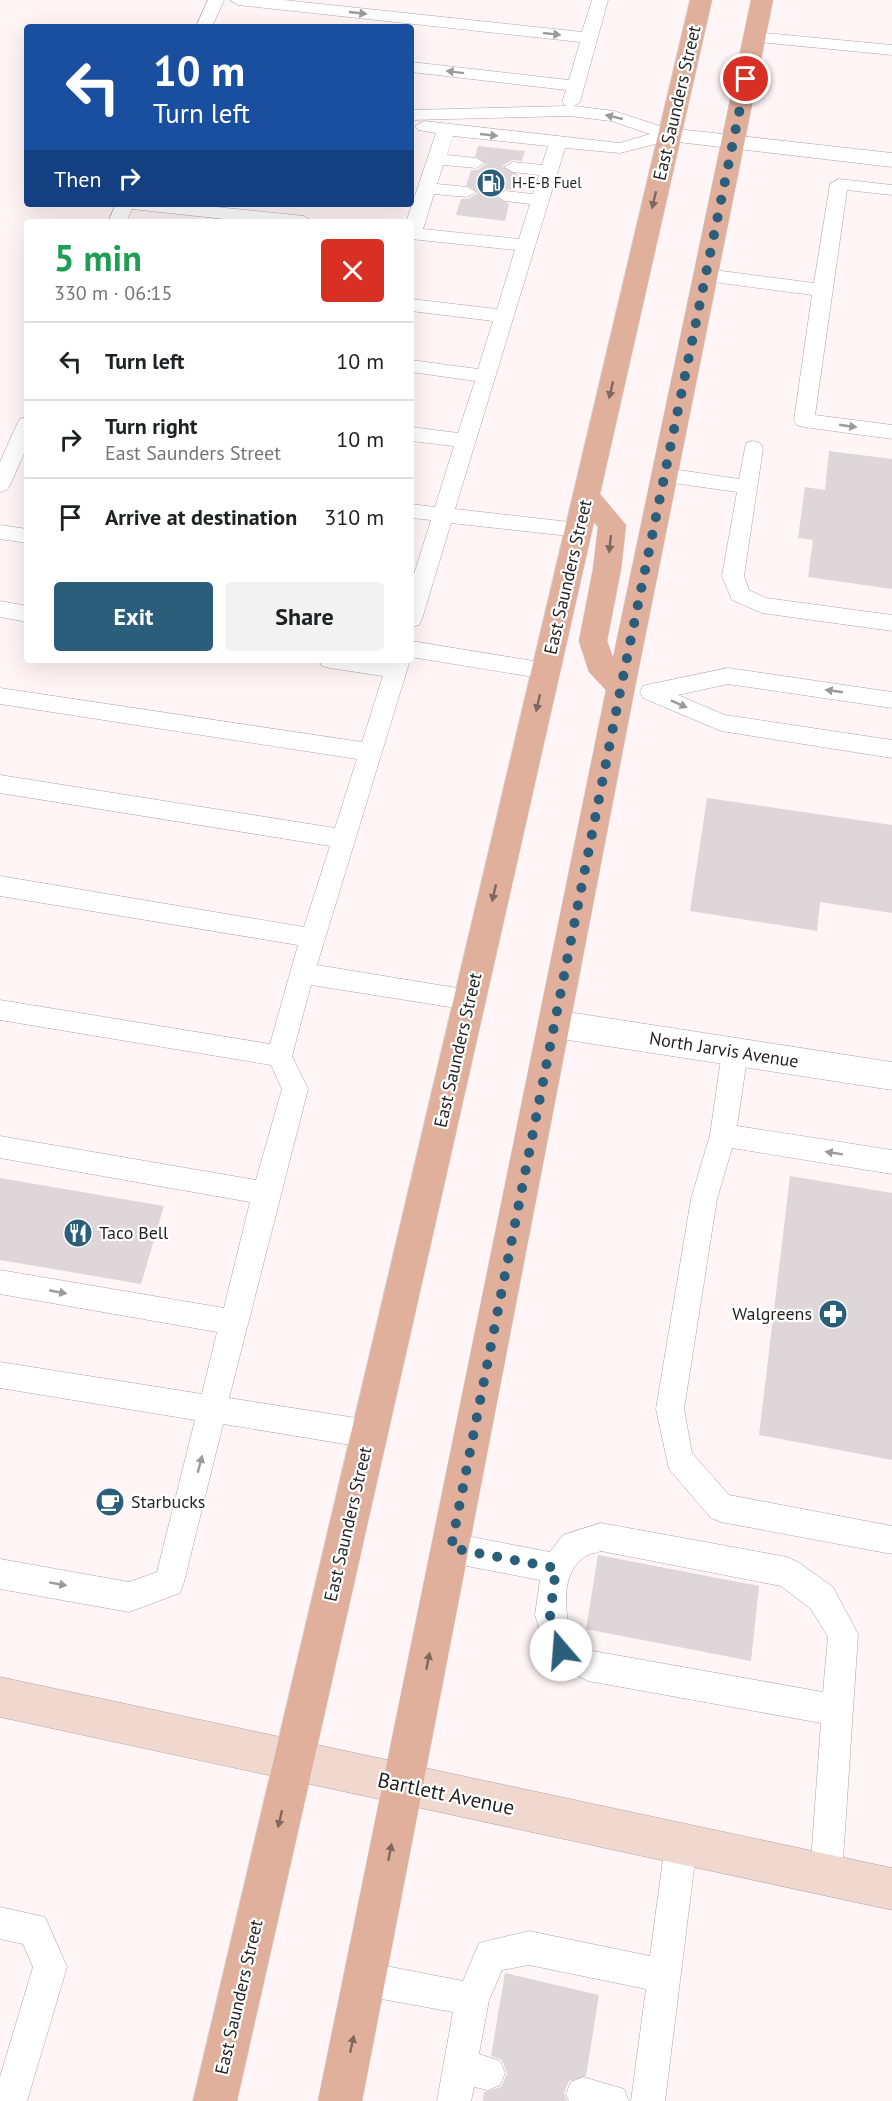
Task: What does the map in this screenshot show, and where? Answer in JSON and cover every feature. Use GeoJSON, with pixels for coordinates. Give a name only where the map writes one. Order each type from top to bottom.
{"type":"FeatureCollection","features":[{"type":"Feature","properties":{"kind":"main road","name":"East Saunders Street"},"geometry":{"type":"LineString","coordinates":[[215,2101],[701,0]]}},
{"type":"Feature","properties":{"kind":"main road"},"geometry":{"type":"LineString","coordinates":[[340,2101],[555,1024],[636,689],[666,475],[762,0]]}},
{"type":"Feature","properties":{"kind":"main road"},"geometry":{"type":"LineString","coordinates":[[586,495],[612,525],[607,569],[593,641],[603,672],[636,689]]}},
{"type":"Feature","properties":{"kind":"main road","name":"Bartlett Avenue"},"geometry":{"type":"LineString","coordinates":[[0,1697],[293,1762],[892,1889]]}},
{"type":"Feature","properties":{"kind":"street"},"geometry":{"type":"LineString","coordinates":[[669,135],[892,160]]}},
{"type":"Feature","properties":{"kind":"street","name":"North Jarvis Avenue"},"geometry":{"type":"LineString","coordinates":[[555,1024],[892,1076]]}},
{"type":"Feature","properties":{"kind":"lane"},"geometry":{"type":"LineString","coordinates":[[205,24],[216,0]]}},
{"type":"Feature","properties":{"kind":"lane"},"geometry":{"type":"LineString","coordinates":[[238,0],[589,38]]}},
{"type":"Feature","properties":{"kind":"lane"},"geometry":{"type":"LineString","coordinates":[[569,111],[600,0]]}},
{"type":"Feature","properties":{"kind":"lane"},"geometry":{"type":"LineString","coordinates":[[754,37],[892,50]]}},
{"type":"Feature","properties":{"kind":"lane"},"geometry":{"type":"LineString","coordinates":[[414,67],[576,87]]}},
{"type":"Feature","properties":{"kind":"lane"},"geometry":{"type":"LineString","coordinates":[[414,115],[569,111],[614,116],[669,135]]}},
{"type":"Feature","properties":{"kind":"lane"},"geometry":{"type":"LineString","coordinates":[[414,124],[446,130],[620,148],[669,135]]}},
{"type":"Feature","properties":{"kind":"lane"},"geometry":{"type":"LineString","coordinates":[[414,219],[422,182],[436,159],[446,130]]}},
{"type":"Feature","properties":{"kind":"lane"},"geometry":{"type":"LineString","coordinates":[[415,591],[443,515],[558,142]]}},
{"type":"Feature","properties":{"kind":"lane"},"geometry":{"type":"LineString","coordinates":[[436,159],[476,164]]}},
{"type":"Feature","properties":{"kind":"lane"},"geometry":{"type":"LineString","coordinates":[[513,167],[549,171]]}},
{"type":"Feature","properties":{"kind":"lane"},"geometry":{"type":"LineString","coordinates":[[422,182],[467,192]]}},
{"type":"Feature","properties":{"kind":"lane"},"geometry":{"type":"LineString","coordinates":[[892,190],[839,184],[804,420],[892,432]]}},
{"type":"Feature","properties":{"kind":"lane"},"geometry":{"type":"LineString","coordinates":[[505,196],[540,200]]}},
{"type":"Feature","properties":{"kind":"lane"},"geometry":{"type":"LineString","coordinates":[[163,207],[276,219]]}},
{"type":"Feature","properties":{"kind":"lane"},"geometry":{"type":"LineString","coordinates":[[414,233],[526,246]]}},
{"type":"Feature","properties":{"kind":"lane"},"geometry":{"type":"LineString","coordinates":[[706,275],[822,290]]}},
{"type":"Feature","properties":{"kind":"lane"},"geometry":{"type":"LineString","coordinates":[[414,305],[505,316]]}},
{"type":"Feature","properties":{"kind":"lane"},"geometry":{"type":"LineString","coordinates":[[414,366],[486,376]]}},
{"type":"Feature","properties":{"kind":"lane"},"geometry":{"type":"LineString","coordinates":[[414,434],[466,441]]}},
{"type":"Feature","properties":{"kind":"lane"},"geometry":{"type":"LineString","coordinates":[[0,485],[20,458],[24,439]]}},
{"type":"Feature","properties":{"kind":"lane"},"geometry":{"type":"LineString","coordinates":[[753,448],[733,576],[740,595],[762,605],[892,623]]}},
{"type":"Feature","properties":{"kind":"lane"},"geometry":{"type":"LineString","coordinates":[[666,475],[748,487]]}},
{"type":"Feature","properties":{"kind":"lane"},"geometry":{"type":"LineString","coordinates":[[414,511],[578,530]]}},
{"type":"Feature","properties":{"kind":"lane"},"geometry":{"type":"LineString","coordinates":[[0,532],[24,536]]}},
{"type":"Feature","properties":{"kind":"lane"},"geometry":{"type":"LineString","coordinates":[[0,609],[24,613]]}},
{"type":"Feature","properties":{"kind":"lane"},"geometry":{"type":"LineString","coordinates":[[414,649],[546,671]]}},
{"type":"Feature","properties":{"kind":"lane"},"geometry":{"type":"LineString","coordinates":[[0,1574],[129,1597],[169,1582],[214,1409],[266,1193],[295,1089],[279,1056],[302,973],[397,665],[370,663]]}},
{"type":"Feature","properties":{"kind":"lane"},"geometry":{"type":"LineString","coordinates":[[636,689],[728,676],[892,700]]}},
{"type":"Feature","properties":{"kind":"lane"},"geometry":{"type":"LineString","coordinates":[[636,689],[721,723],[892,749]]}},
{"type":"Feature","properties":{"kind":"lane"},"geometry":{"type":"LineString","coordinates":[[0,696],[370,752]]}},
{"type":"Feature","properties":{"kind":"lane"},"geometry":{"type":"LineString","coordinates":[[0,783],[344,839]]}},
{"type":"Feature","properties":{"kind":"lane"},"geometry":{"type":"LineString","coordinates":[[0,885],[313,938]]}},
{"type":"Feature","properties":{"kind":"lane"},"geometry":{"type":"LineString","coordinates":[[302,973],[469,1000]]}},
{"type":"Feature","properties":{"kind":"lane"},"geometry":{"type":"LineString","coordinates":[[0,1010],[279,1056]]}},
{"type":"Feature","properties":{"kind":"lane"},"geometry":{"type":"LineString","coordinates":[[735,1052],[723,1135],[704,1199],[670,1408],[679,1459],[721,1508],[892,1540]]}},
{"type":"Feature","properties":{"kind":"lane"},"geometry":{"type":"LineString","coordinates":[[723,1135],[892,1162]]}},
{"type":"Feature","properties":{"kind":"lane"},"geometry":{"type":"LineString","coordinates":[[0,1148],[266,1193]]}},
{"type":"Feature","properties":{"kind":"lane"},"geometry":{"type":"LineString","coordinates":[[0,1282],[234,1322]]}},
{"type":"Feature","properties":{"kind":"lane"},"geometry":{"type":"LineString","coordinates":[[0,1375],[369,1434]]}},
{"type":"Feature","properties":{"kind":"lane"},"geometry":{"type":"LineString","coordinates":[[826,1875],[843,1634],[822,1598],[787,1572],[601,1537],[574,1545],[556,1568],[550,1616],[561,1650],[588,1666],[837,1710]]}},
{"type":"Feature","properties":{"kind":"lane"},"geometry":{"type":"LineString","coordinates":[[451,1548],[556,1568]]}},
{"type":"Feature","properties":{"kind":"lane"},"geometry":{"type":"LineString","coordinates":[[648,2101],[681,1844]]}},
{"type":"Feature","properties":{"kind":"lane"},"geometry":{"type":"LineString","coordinates":[[0,1923],[33,1929],[50,1967],[10,2101]]}},
{"type":"Feature","properties":{"kind":"lane"},"geometry":{"type":"LineString","coordinates":[[454,2101],[474,2070],[472,1998],[491,1955],[529,1948],[664,1976]]}},
{"type":"Feature","properties":{"kind":"lane"},"geometry":{"type":"LineString","coordinates":[[365,1979],[472,1998]]}},
{"type":"Feature","properties":{"kind":"building","name":"H-E-B Fuel"},"geometry":{"type":"Polygon","coordinates":[[[478,146],[525,151],[522,161],[512,160],[502,166],[518,175],[514,190],[504,189],[494,195],[509,204],[505,221],[456,215],[461,199],[468,199],[478,193],[466,185],[471,170],[477,170],[487,164],[475,156],[478,146]]]}},
{"type":"Feature","properties":{"kind":"building"},"geometry":{"type":"Polygon","coordinates":[[[829,451],[892,459],[892,589],[808,577],[813,540],[798,538],[805,487],[825,490],[829,451]]]}},
{"type":"Feature","properties":{"kind":"building"},"geometry":{"type":"Polygon","coordinates":[[[707,798],[892,825],[892,913],[820,902],[817,931],[690,911],[707,798]]]}},
{"type":"Feature","properties":{"kind":"building","name":"Walgreens"},"geometry":{"type":"Polygon","coordinates":[[[790,1176],[892,1193],[892,1460],[759,1435],[790,1176]]]}},
{"type":"Feature","properties":{"kind":"building","name":"Taco Bell"},"geometry":{"type":"Polygon","coordinates":[[[0,1178],[164,1206],[141,1284],[0,1260],[0,1178]]]}},
{"type":"Feature","properties":{"kind":"building"},"geometry":{"type":"Polygon","coordinates":[[[598,1555],[759,1586],[751,1661],[586,1629],[598,1555]]]}},
{"type":"Feature","properties":{"kind":"building"},"geometry":{"type":"Polygon","coordinates":[[[505,1973],[599,1995],[586,2076],[569,2081],[564,2093],[567,2101],[483,2101],[484,2092],[501,2087],[507,2074],[502,2060],[491,2056],[505,1973]]]}},
{"type":"Feature","properties":{"kind":"place","name":"H-E-B Fuel"},"geometry":{"type":"Point","coordinates":[491,183]}},
{"type":"Feature","properties":{"kind":"place","name":"Taco Bell"},"geometry":{"type":"Point","coordinates":[78,1233]}},
{"type":"Feature","properties":{"kind":"place","name":"Walgreens"},"geometry":{"type":"Point","coordinates":[833,1314]}},
{"type":"Feature","properties":{"kind":"place","name":"Starbucks"},"geometry":{"type":"Point","coordinates":[110,1502]}},
{"type":"Feature","properties":{"kind":"route"},"geometry":{"type":"LineString","coordinates":[[561,1650],[550,1616],[556,1568],[451,1548],[621,687],[746,79]]}}]}
